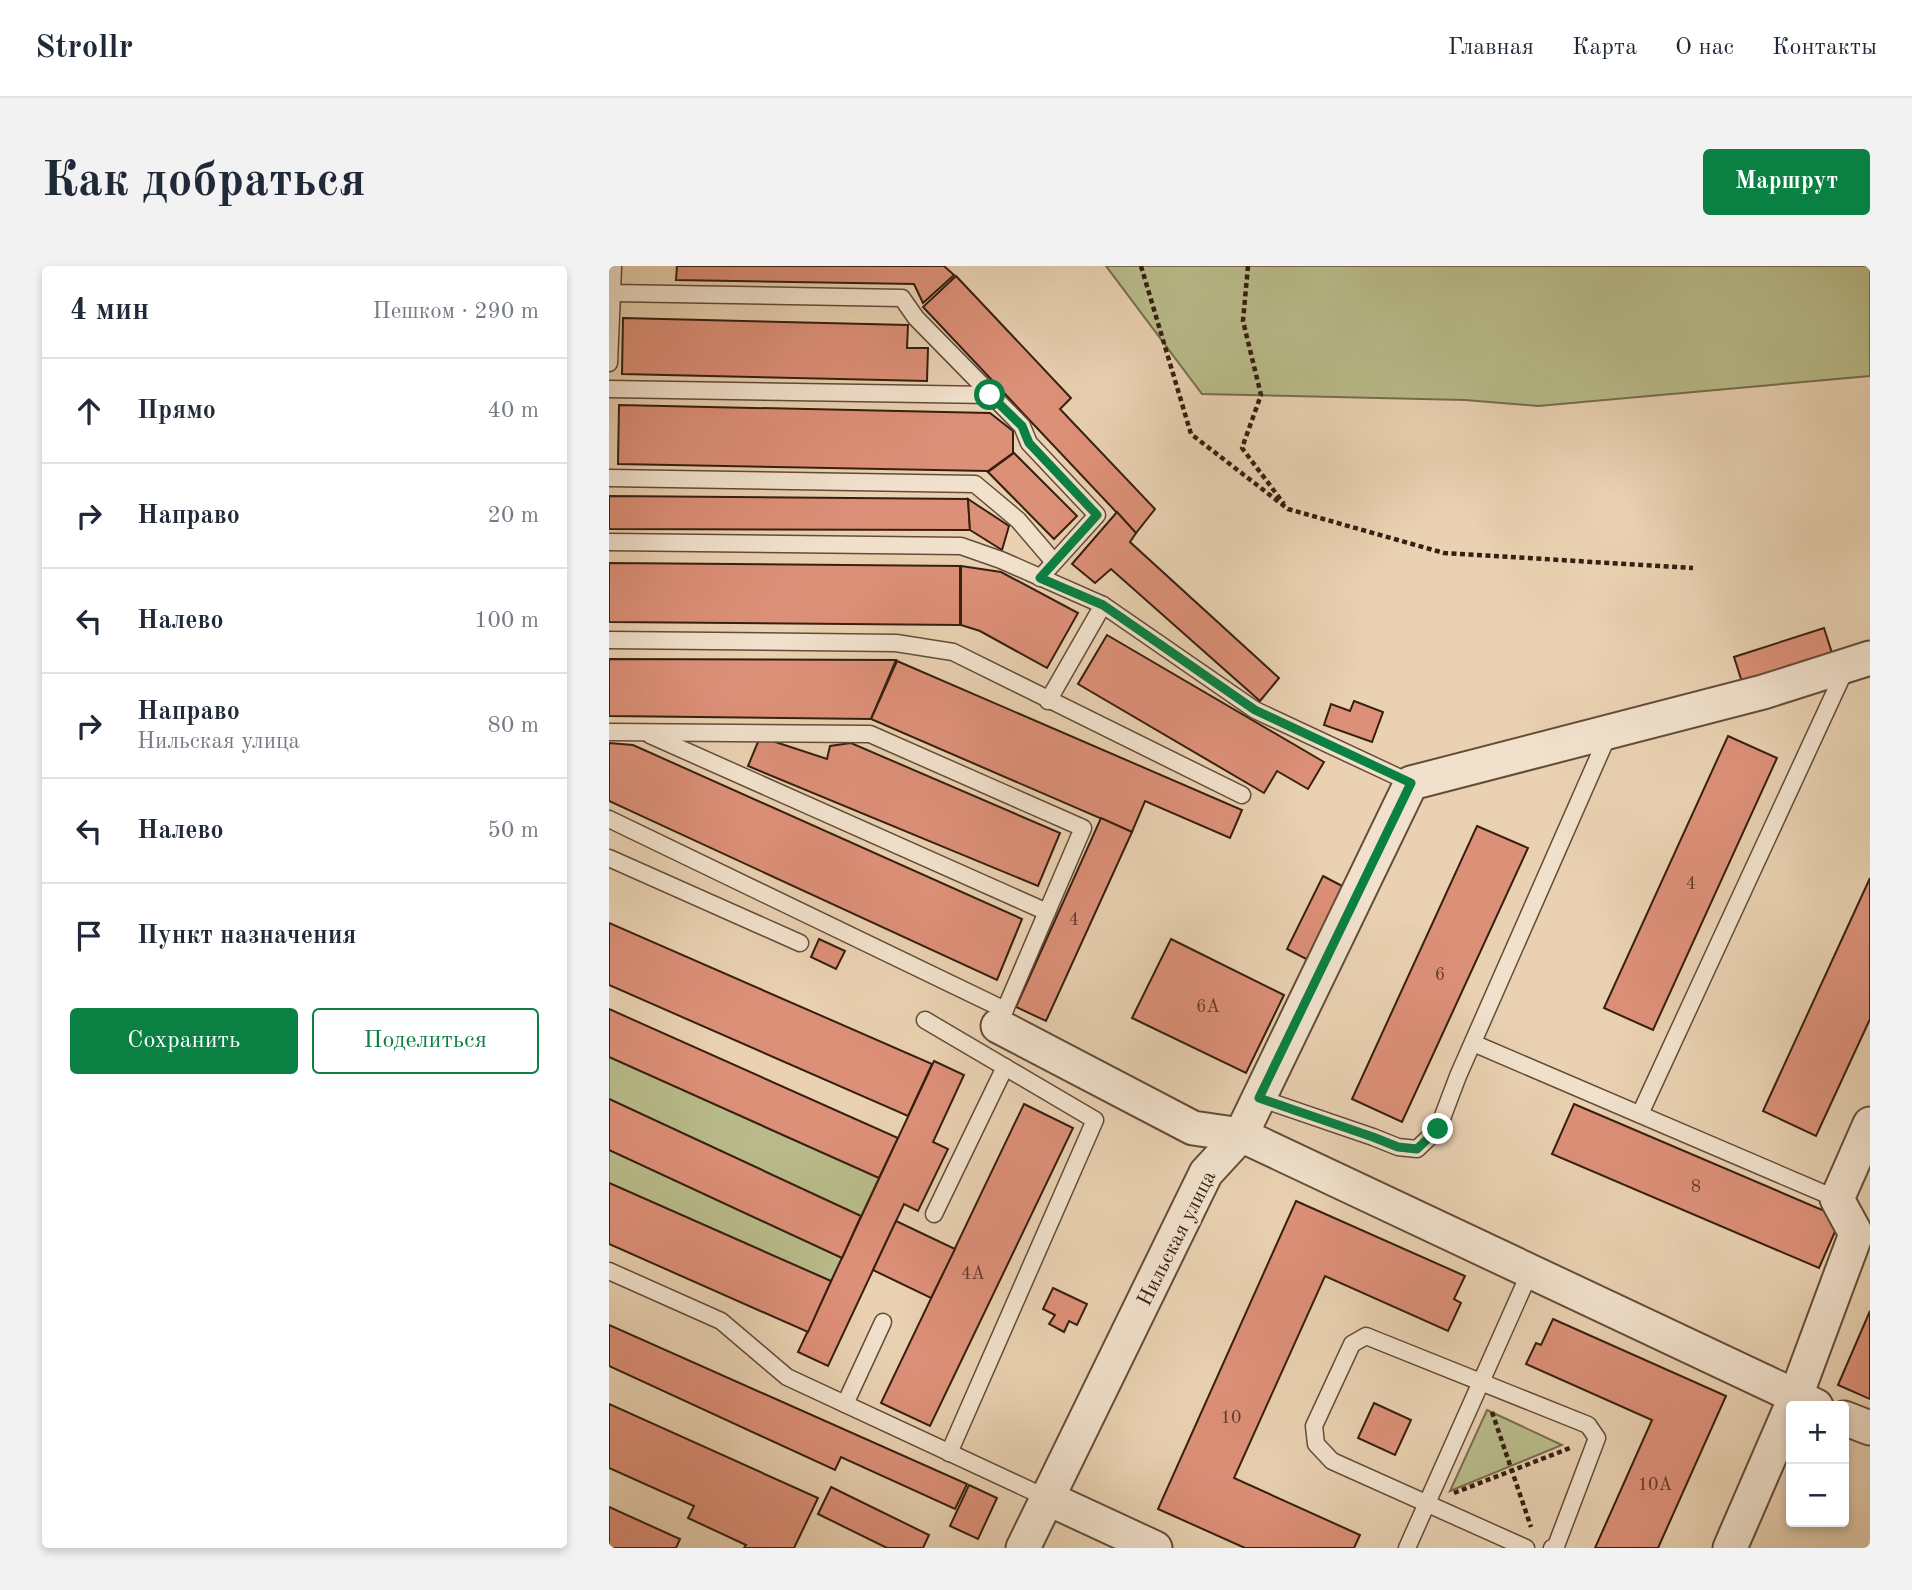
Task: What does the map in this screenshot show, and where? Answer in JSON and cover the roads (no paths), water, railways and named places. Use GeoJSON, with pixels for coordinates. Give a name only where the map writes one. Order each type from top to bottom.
{"type":"FeatureCollection","features":[{"type":"Feature","properties":{"kind":"street"},"geometry":{"type":"LineString","coordinates":[[1411,783],[1763,692],[1859,662]]}},
{"type":"Feature","properties":{"kind":"street","name":"Нильская улица"},"geometry":{"type":"LineString","coordinates":[[1023,1548],[1206,1173],[1241,1135],[1411,783]]}},
{"type":"Feature","properties":{"kind":"street"},"geometry":{"type":"LineString","coordinates":[[1001,1018],[1193,1128],[1241,1135],[1803,1401]]}},
{"type":"Feature","properties":{"kind":"street"},"geometry":{"type":"LineString","coordinates":[[1837,1199],[1870,1124]]}},
{"type":"Feature","properties":{"kind":"street"},"geometry":{"type":"LineString","coordinates":[[1837,1199],[1870,1213]]}},
{"type":"Feature","properties":{"kind":"street"},"geometry":{"type":"LineString","coordinates":[[1805,1401],[1856,1234],[1837,1199]]}},
{"type":"Feature","properties":{"kind":"street"},"geometry":{"type":"LineString","coordinates":[[1849,1420],[1870,1428]]}},
{"type":"Feature","properties":{"kind":"street"},"geometry":{"type":"LineString","coordinates":[[1730,1548],[1786,1439]]}},
{"type":"Feature","properties":{"kind":"street"},"geometry":{"type":"LineString","coordinates":[[1048,1498],[1155,1548]]}},
{"type":"Feature","properties":{"kind":"lane"},"geometry":{"type":"LineString","coordinates":[[609,363],[613,266]]}},
{"type":"Feature","properties":{"kind":"lane"},"geometry":{"type":"LineString","coordinates":[[612,293],[902,298],[916,318],[1022,426],[1029,443],[1097,515],[1040,578]]}},
{"type":"Feature","properties":{"kind":"lane"},"geometry":{"type":"LineString","coordinates":[[609,389],[990,395]]}},
{"type":"Feature","properties":{"kind":"lane"},"geometry":{"type":"LineString","coordinates":[[609,478],[975,484],[1018,520],[1054,562]]}},
{"type":"Feature","properties":{"kind":"lane"},"geometry":{"type":"LineString","coordinates":[[609,542],[961,546],[1001,560],[1103,605],[1255,710],[1411,783]]}},
{"type":"Feature","properties":{"kind":"lane"},"geometry":{"type":"LineString","coordinates":[[1048,701],[1103,605]]}},
{"type":"Feature","properties":{"kind":"lane"},"geometry":{"type":"LineString","coordinates":[[609,640],[896,643],[953,652],[1242,795]]}},
{"type":"Feature","properties":{"kind":"lane"},"geometry":{"type":"LineString","coordinates":[[1640,1114],[1859,662]]}},
{"type":"Feature","properties":{"kind":"lane"},"geometry":{"type":"LineString","coordinates":[[609,732],[870,734],[1083,828],[1001,1018],[609,818]]}},
{"type":"Feature","properties":{"kind":"lane"},"geometry":{"type":"LineString","coordinates":[[643,732],[1047,912]]}},
{"type":"Feature","properties":{"kind":"lane"},"geometry":{"type":"LineString","coordinates":[[1259,1098],[1398,1147],[1417,1149],[1438,1129],[1609,732]]}},
{"type":"Feature","properties":{"kind":"lane"},"geometry":{"type":"LineString","coordinates":[[609,858],[800,943]]}},
{"type":"Feature","properties":{"kind":"lane"},"geometry":{"type":"LineString","coordinates":[[925,1020],[1095,1120],[949,1452]]}},
{"type":"Feature","properties":{"kind":"lane"},"geometry":{"type":"LineString","coordinates":[[1473,1043],[1837,1199]]}},
{"type":"Feature","properties":{"kind":"lane"},"geometry":{"type":"LineString","coordinates":[[934,1213],[1006,1067]]}},
{"type":"Feature","properties":{"kind":"lane"},"geometry":{"type":"LineString","coordinates":[[609,1271],[721,1321],[787,1377],[1048,1498]]}},
{"type":"Feature","properties":{"kind":"lane"},"geometry":{"type":"LineString","coordinates":[[1407,1548],[1530,1272]]}},
{"type":"Feature","properties":{"kind":"lane"},"geometry":{"type":"LineString","coordinates":[[845,1404],[883,1322]]}},
{"type":"Feature","properties":{"kind":"lane"},"geometry":{"type":"LineString","coordinates":[[1530,1542],[1427,1504],[1332,1461],[1316,1444],[1314,1426],[1352,1344],[1366,1336],[1588,1425],[1597,1438],[1556,1546],[1552,1548]]}}]}
